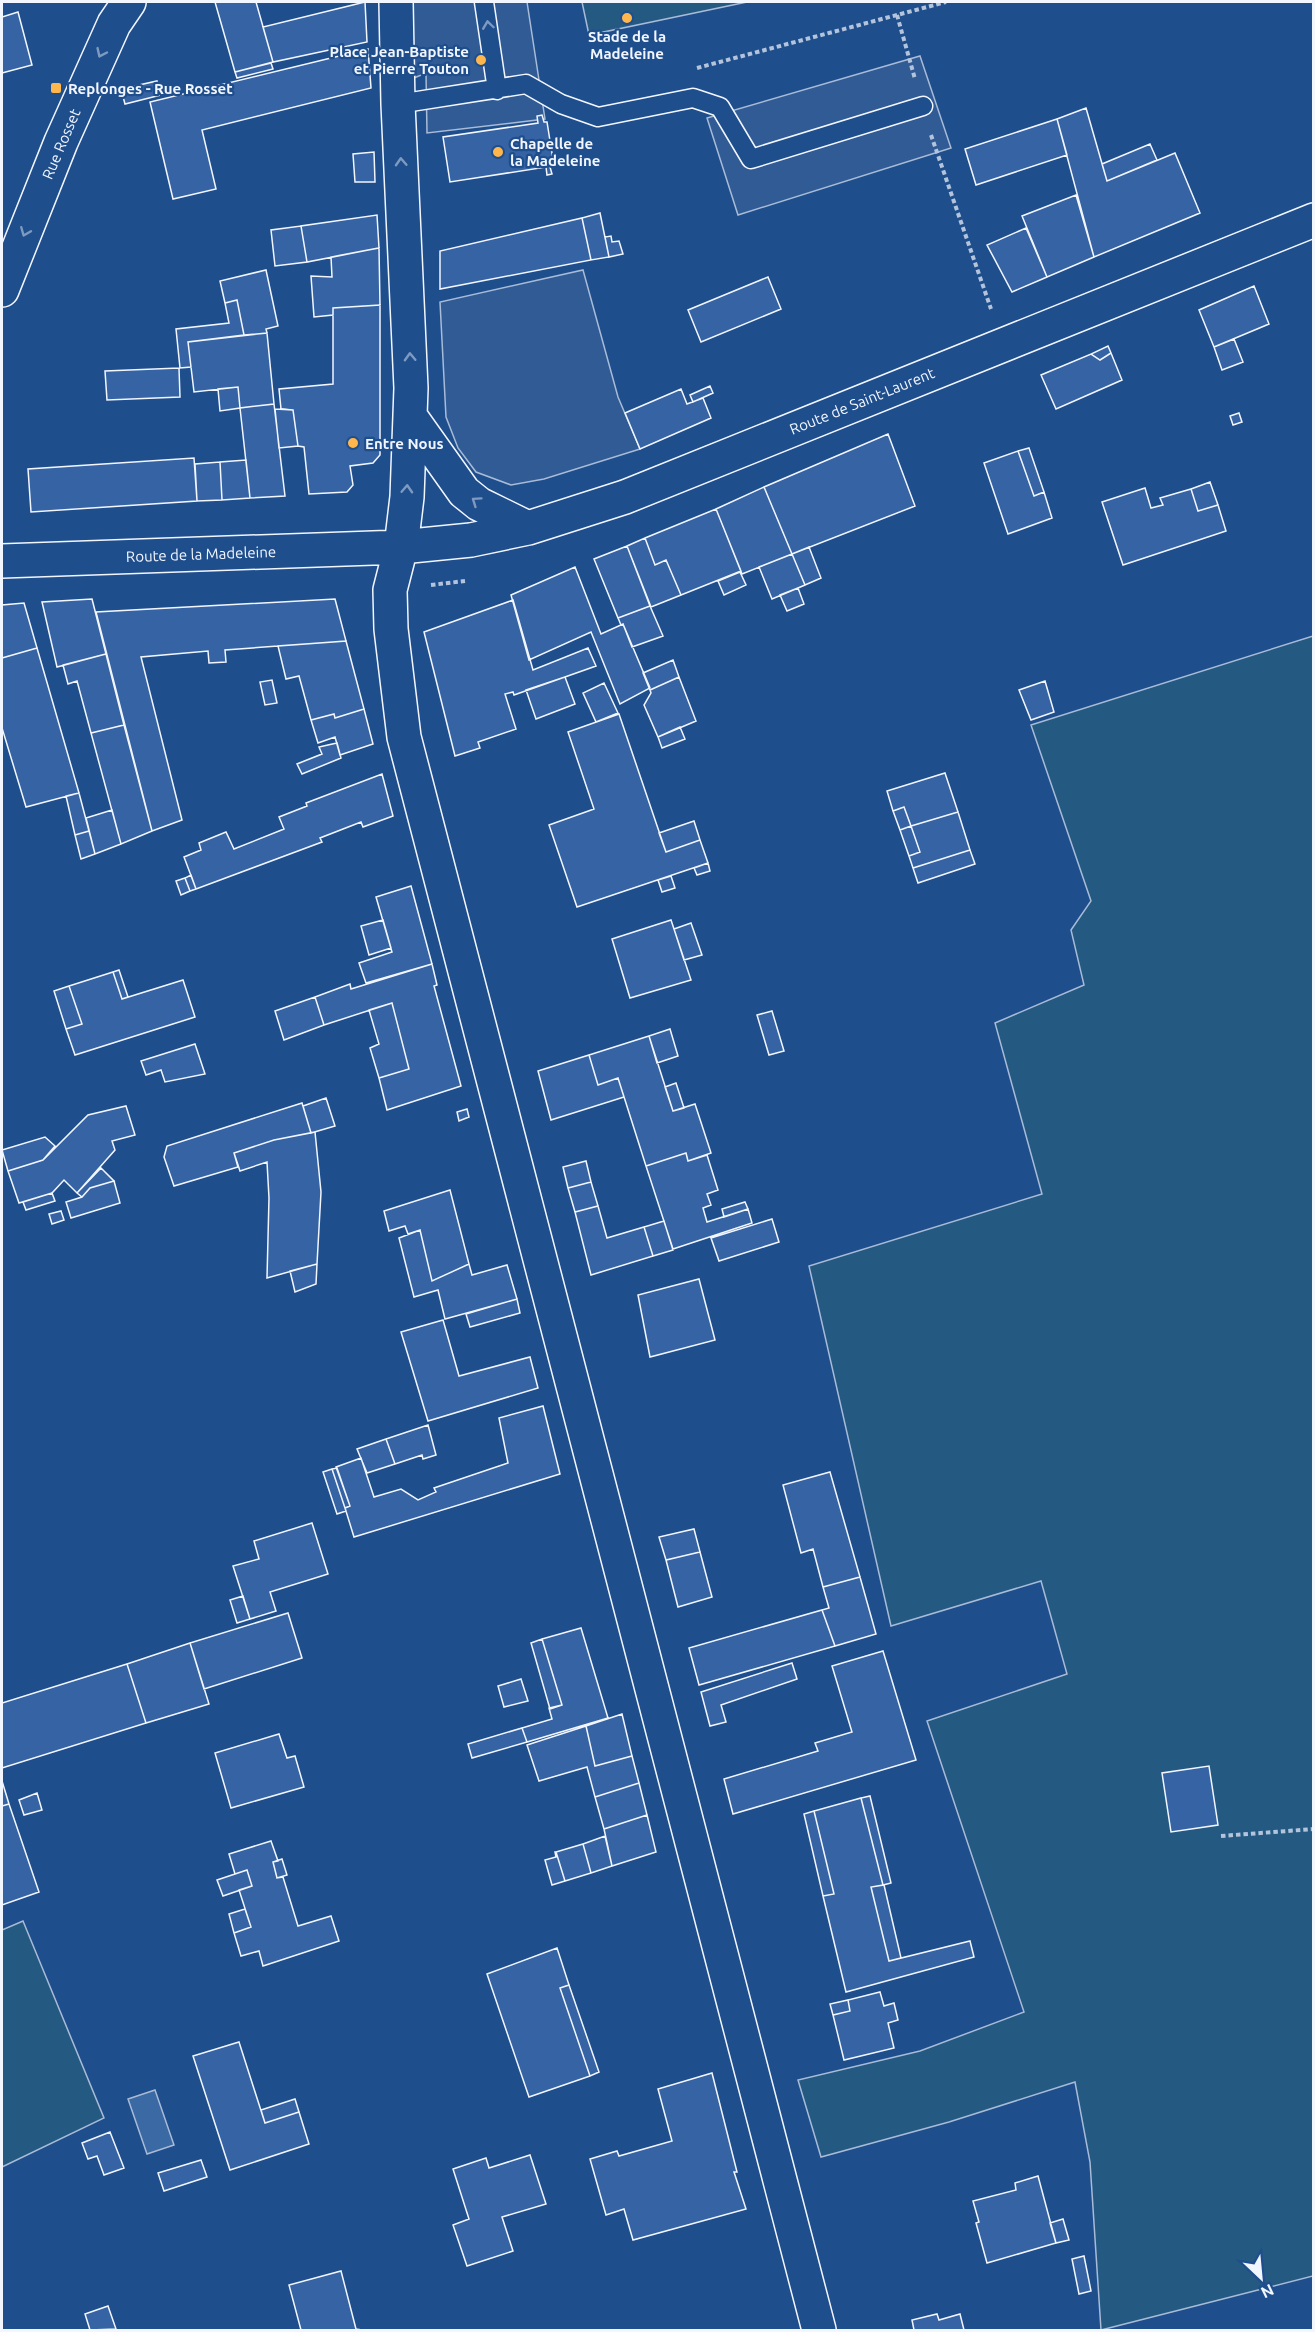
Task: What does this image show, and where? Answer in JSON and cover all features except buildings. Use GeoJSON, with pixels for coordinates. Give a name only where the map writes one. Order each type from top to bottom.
{"type":"FeatureCollection","features":[{"type":"Feature","properties":{"kind":"main road","name":"Rue Rosset"},"geometry":{"type":"LineString","coordinates":[[2,290],[64,133],[114,24],[129,2]]}},
{"type":"Feature","properties":{"kind":"main road"},"geometry":{"type":"LineString","coordinates":[[396,2],[398,104],[409,323],[410,416],[401,547],[390,590],[391,629],[404,737],[819,2331]]}},
{"type":"Feature","properties":{"kind":"main road","name":"Route de Saint-Laurent"},"geometry":{"type":"LineString","coordinates":[[401,547],[471,540],[528,528],[625,497],[1314,220]]}},
{"type":"Feature","properties":{"kind":"main road"},"geometry":{"type":"LineString","coordinates":[[410,416],[464,492],[478,504],[528,528]]}},
{"type":"Feature","properties":{"kind":"main road","name":"Route de la Madeleine"},"geometry":{"type":"LineString","coordinates":[[2,561],[401,547]]}},
{"type":"Feature","properties":{"kind":"lane"},"geometry":{"type":"LineString","coordinates":[[484,2],[497,90]]}},
{"type":"Feature","properties":{"kind":"lane"},"geometry":{"type":"LineString","coordinates":[[398,104],[526,84],[561,104],[598,117],[693,98],[720,107],[751,159],[923,106]]}},
{"type":"Feature","properties":{"kind":"path"},"geometry":{"type":"LineString","coordinates":[[689,70],[946,2]]}},
{"type":"Feature","properties":{"kind":"path"},"geometry":{"type":"LineString","coordinates":[[897,15],[936,153],[993,315],[1006,343]]}},
{"type":"Feature","properties":{"kind":"path"},"geometry":{"type":"LineString","coordinates":[[1221,1836],[1314,1829]]}},
{"type":"Feature","properties":{"kind":"shaded area","name":"Place Jean-Baptiste et Pierre Touton"},"geometry":{"type":"Polygon","coordinates":[[[410,2],[527,2],[545,119],[427,133],[426,73],[409,80],[410,2]]]}},
{"type":"Feature","properties":{"kind":"shaded area","name":"Stade de la Madeleine"},"geometry":{"type":"Polygon","coordinates":[[[582,2],[747,2],[589,35],[582,2]]]}},
{"type":"Feature","properties":{"kind":"shaded area"},"geometry":{"type":"Polygon","coordinates":[[[920,56],[951,148],[738,215],[707,118],[920,56]]]}},
{"type":"Feature","properties":{"kind":"shaded area"},"geometry":{"type":"Polygon","coordinates":[[[583,270],[618,397],[640,449],[544,479],[511,485],[476,472],[458,448],[446,417],[440,302],[583,270]]]}},
{"type":"Feature","properties":{"kind":"shaded area"},"geometry":{"type":"Polygon","coordinates":[[[1313,636],[1313,2276],[1101,2330],[1090,2162],[1075,2082],[949,2122],[821,2157],[798,2080],[920,2051],[1024,2012],[927,1721],[1067,1674],[1041,1581],[891,1626],[809,1266],[1042,1194],[995,1023],[1084,985],[1071,930],[1091,901],[1031,725],[1313,636]]]}},
{"type":"Feature","properties":{"kind":"shaded area"},"geometry":{"type":"Polygon","coordinates":[[[23,1921],[104,2118],[2,2167],[2,1930],[23,1921]]]}},
{"type":"Feature","properties":{"kind":"shaded area"},"geometry":{"type":"Polygon","coordinates":[[[155,2090],[174,2145],[147,2154],[128,2099],[155,2090]]]}},
{"type":"Feature","properties":{"kind":"place","name":"Stade de la Madeleine"},"geometry":{"type":"Point","coordinates":[627,18]}},
{"type":"Feature","properties":{"kind":"place","name":"Place Jean-Baptiste et Pierre Touton"},"geometry":{"type":"Point","coordinates":[481,60]}},
{"type":"Feature","properties":{"kind":"place","name":"Replonges - Rue Rosset"},"geometry":{"type":"Point","coordinates":[56,88]}},
{"type":"Feature","properties":{"kind":"place","name":"Chapelle de la Madeleine"},"geometry":{"type":"Point","coordinates":[498,152]}},
{"type":"Feature","properties":{"kind":"place","name":"Entre Nous"},"geometry":{"type":"Point","coordinates":[353,443]}}]}
